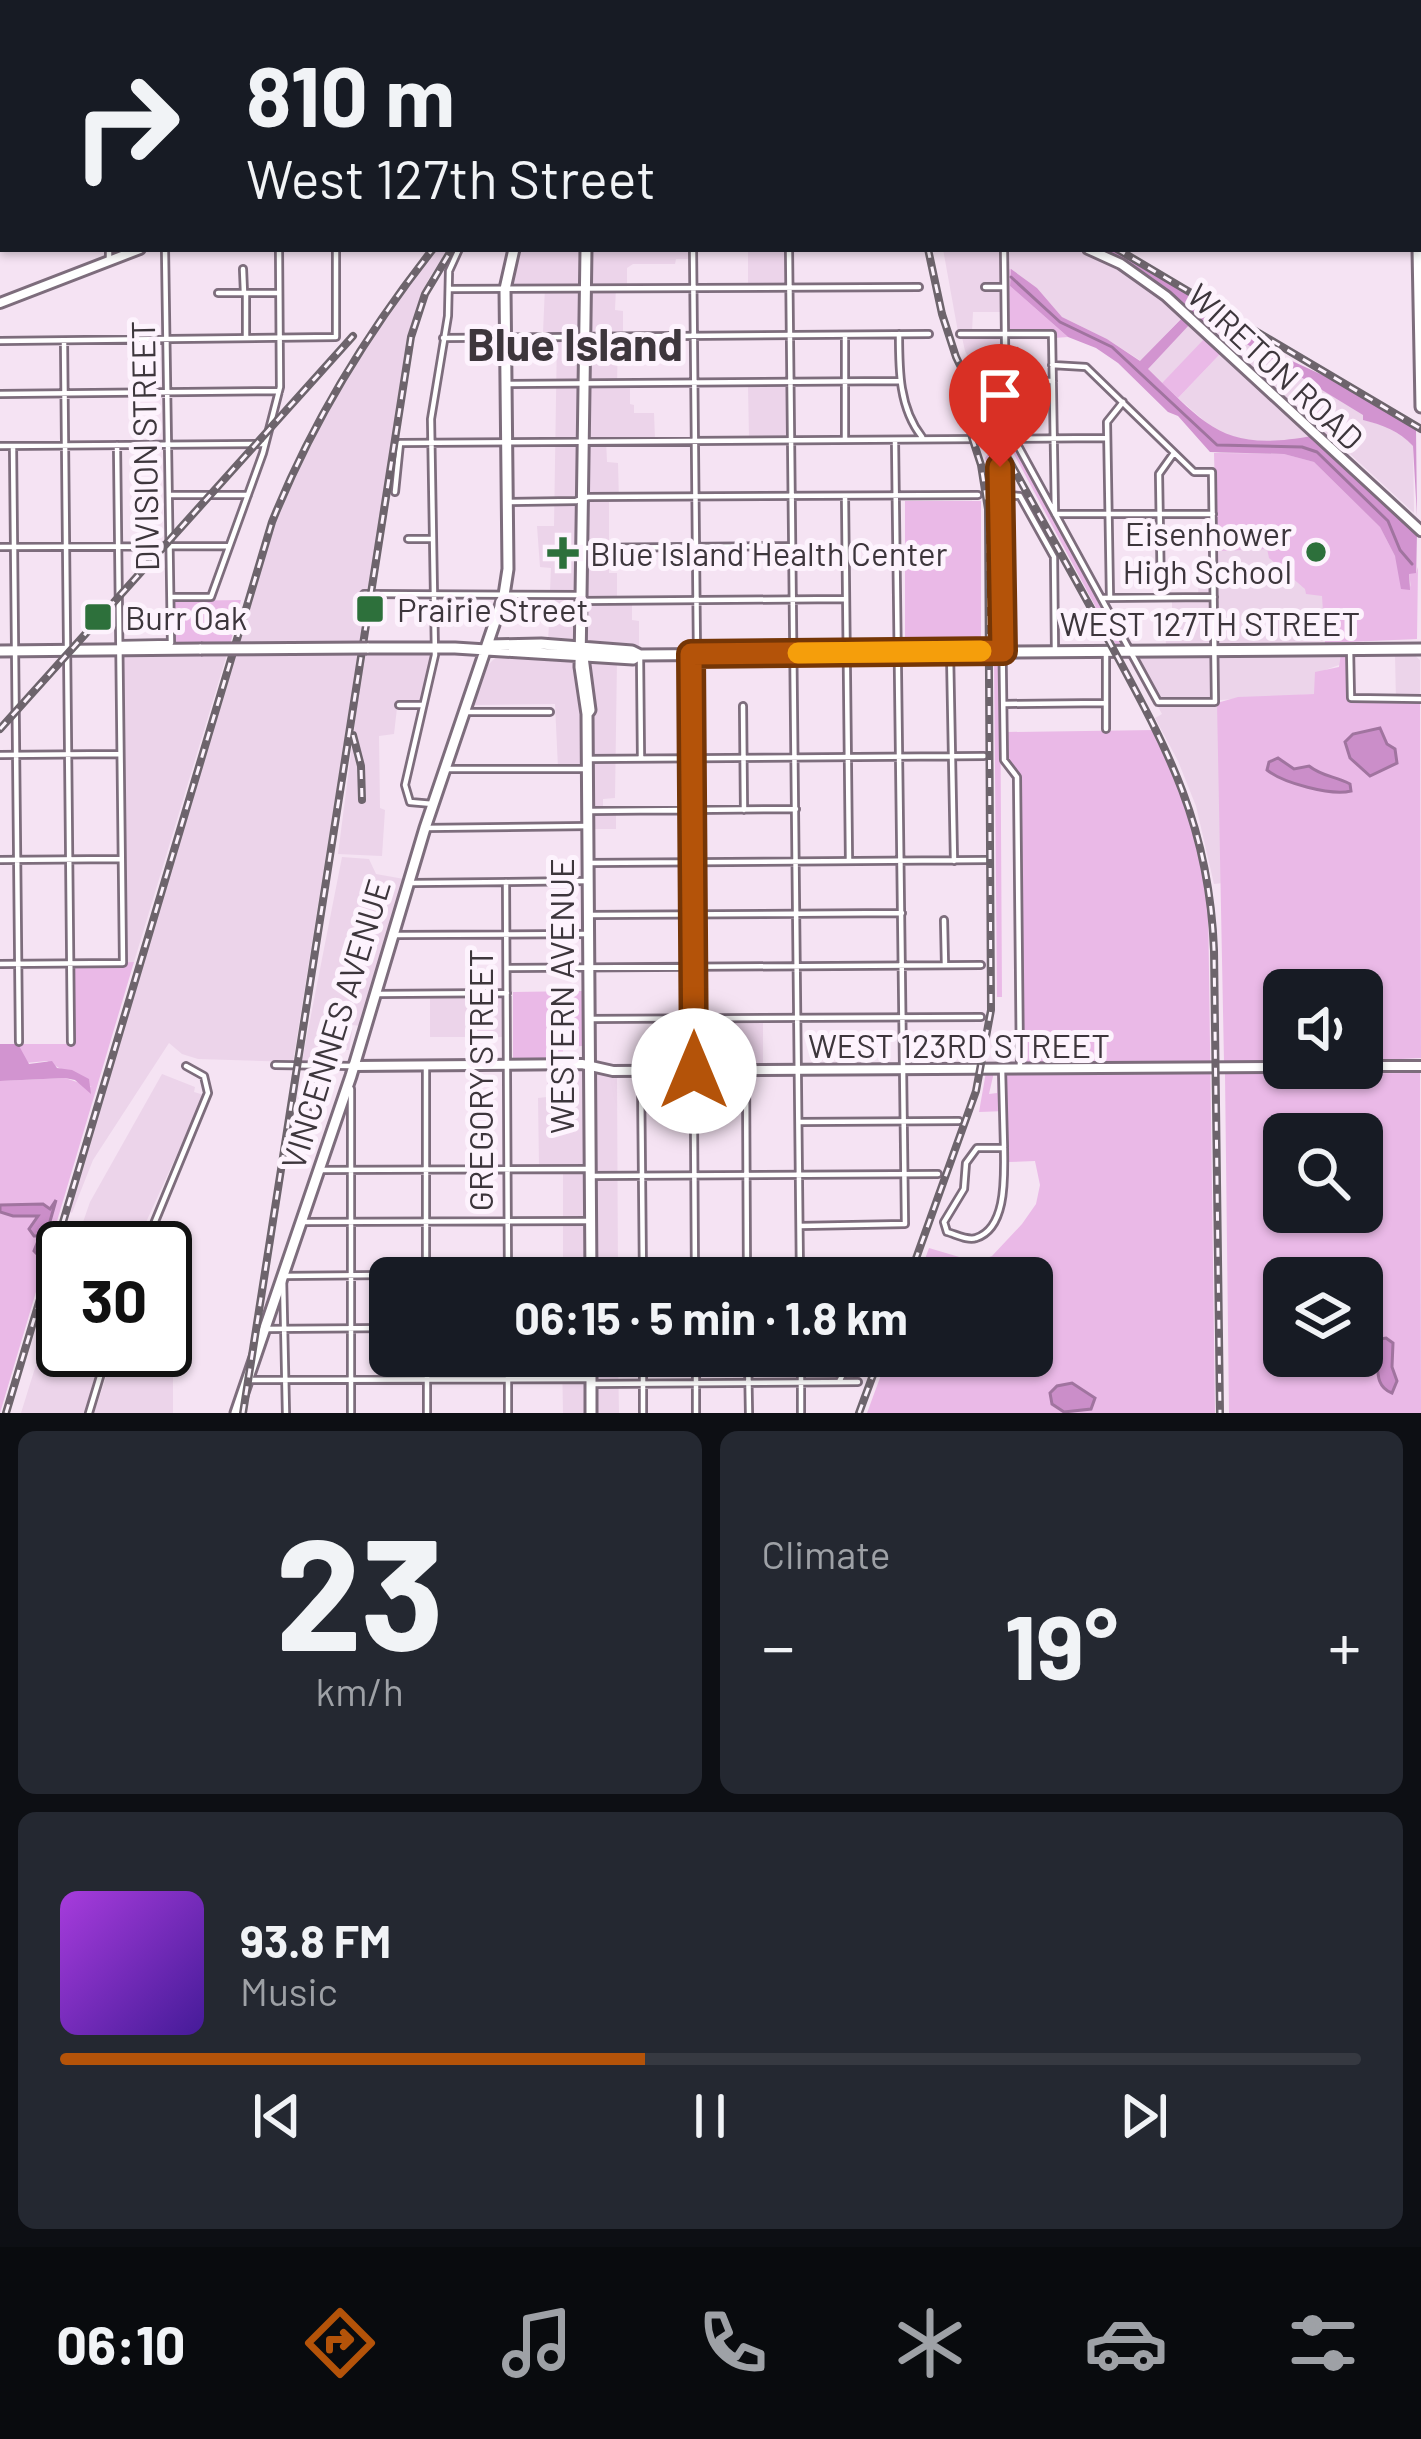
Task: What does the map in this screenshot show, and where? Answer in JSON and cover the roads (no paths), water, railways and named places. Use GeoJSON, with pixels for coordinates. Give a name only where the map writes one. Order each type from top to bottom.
{"type":"FeatureCollection","features":[{"type":"Feature","properties":{"kind":"main road"},"geometry":{"type":"LineString","coordinates":[[494,648],[504,595],[505,290],[513,252]]}},
{"type":"Feature","properties":{"kind":"main road","name":"WESTERN AVENUE"},"geometry":{"type":"LineString","coordinates":[[586,252],[581,598],[589,692],[591,1257]]}},
{"type":"Feature","properties":{"kind":"main road"},"geometry":{"type":"LineString","coordinates":[[1418,252],[1421,407]]}},
{"type":"Feature","properties":{"kind":"main road","name":"WEST 127TH STREET"},"geometry":{"type":"LineString","coordinates":[[0,651],[494,648],[632,651],[640,655],[1421,649]]}},
{"type":"Feature","properties":{"kind":"main road","name":"VINCENNES AVENUE"},"geometry":{"type":"LineString","coordinates":[[236,1413],[377,994],[424,828],[481,670],[494,648]]}},
{"type":"Feature","properties":{"kind":"main road","name":"WESTERN AVENUE"},"geometry":{"type":"LineString","coordinates":[[583,653],[580,668],[587,713]]}},
{"type":"Feature","properties":{"kind":"main road","name":"WEST 127TH STREET"},"geometry":{"type":"LineString","coordinates":[[583,653],[603,658],[640,655]]}},
{"type":"Feature","properties":{"kind":"main road"},"geometry":{"type":"LineString","coordinates":[[589,692],[591,664],[603,658]]}},
{"type":"Feature","properties":{"kind":"main road"},"geometry":{"type":"LineString","coordinates":[[591,1377],[591,1413]]}},
{"type":"Feature","properties":{"kind":"street"},"geometry":{"type":"LineString","coordinates":[[109,252],[109,261]]}},
{"type":"Feature","properties":{"kind":"street"},"geometry":{"type":"LineString","coordinates":[[0,303],[132,252]]}},
{"type":"Feature","properties":{"kind":"street","name":"DIVISION STREET"},"geometry":{"type":"LineString","coordinates":[[120,647],[171,643],[166,252]]}},
{"type":"Feature","properties":{"kind":"street"},"geometry":{"type":"LineString","coordinates":[[171,597],[212,597],[266,444],[279,391],[279,252]]}},
{"type":"Feature","properties":{"kind":"street"},"geometry":{"type":"LineString","coordinates":[[0,341],[336,337],[335,252]]}},
{"type":"Feature","properties":{"kind":"street"},"geometry":{"type":"LineString","coordinates":[[433,804],[410,802],[406,796],[435,648],[431,411],[449,271],[458,252]]}},
{"type":"Feature","properties":{"kind":"street"},"geometry":{"type":"LineString","coordinates":[[693,252],[695,1257]]}},
{"type":"Feature","properties":{"kind":"street"},"geometry":{"type":"LineString","coordinates":[[789,252],[800,1257]]}},
{"type":"Feature","properties":{"kind":"street"},"geometry":{"type":"LineString","coordinates":[[1004,252],[1006,424],[1158,702],[1215,702],[1212,472],[1194,472],[1082,365],[1052,364]]}},
{"type":"Feature","properties":{"kind":"street","name":"WIRETON ROAD"},"geometry":{"type":"LineString","coordinates":[[1094,252],[1166,296],[1421,531]]}},
{"type":"Feature","properties":{"kind":"street"},"geometry":{"type":"LineString","coordinates":[[244,269],[246,337]]}},
{"type":"Feature","properties":{"kind":"street"},"geometry":{"type":"LineString","coordinates":[[449,289],[919,287]]}},
{"type":"Feature","properties":{"kind":"street"},"geometry":{"type":"LineString","coordinates":[[985,287],[1004,287]]}},
{"type":"Feature","properties":{"kind":"street"},"geometry":{"type":"LineString","coordinates":[[218,292],[279,293]]}},
{"type":"Feature","properties":{"kind":"street"},"geometry":{"type":"LineString","coordinates":[[844,334],[845,440]]}},
{"type":"Feature","properties":{"kind":"street"},"geometry":{"type":"LineString","coordinates":[[899,334],[899,381],[914,427],[924,440]]}},
{"type":"Feature","properties":{"kind":"street"},"geometry":{"type":"LineString","coordinates":[[443,338],[929,334]]}},
{"type":"Feature","properties":{"kind":"street"},"geometry":{"type":"LineString","coordinates":[[960,334],[1052,334],[1054,514]]}},
{"type":"Feature","properties":{"kind":"street"},"geometry":{"type":"LineString","coordinates":[[64,341],[71,1042]]}},
{"type":"Feature","properties":{"kind":"street"},"geometry":{"type":"LineString","coordinates":[[506,384],[899,381]]}},
{"type":"Feature","properties":{"kind":"street"},"geometry":{"type":"LineString","coordinates":[[1006,381],[1053,381]]}},
{"type":"Feature","properties":{"kind":"street"},"geometry":{"type":"LineString","coordinates":[[0,394],[279,391]]}},
{"type":"Feature","properties":{"kind":"street"},"geometry":{"type":"LineString","coordinates":[[1110,598],[1107,438],[1109,416],[1123,402]]}},
{"type":"Feature","properties":{"kind":"street"},"geometry":{"type":"LineString","coordinates":[[904,440],[914,427]]}},
{"type":"Feature","properties":{"kind":"street"},"geometry":{"type":"LineString","coordinates":[[395,492],[400,442],[1107,438]]}},
{"type":"Feature","properties":{"kind":"street"},"geometry":{"type":"LineString","coordinates":[[986,439],[1000,467],[1006,765],[1017,774],[1018,1068]]}},
{"type":"Feature","properties":{"kind":"street"},"geometry":{"type":"LineString","coordinates":[[800,1226],[904,1224],[895,440]]}},
{"type":"Feature","properties":{"kind":"street"},"geometry":{"type":"LineString","coordinates":[[0,446],[266,444]]}},
{"type":"Feature","properties":{"kind":"street"},"geometry":{"type":"LineString","coordinates":[[0,964],[123,963],[117,445]]}},
{"type":"Feature","properties":{"kind":"street"},"geometry":{"type":"LineString","coordinates":[[13,446],[19,1042]]}},
{"type":"Feature","properties":{"kind":"street"},"geometry":{"type":"LineString","coordinates":[[1162,597],[1160,471],[1174,454]]}},
{"type":"Feature","properties":{"kind":"street"},"geometry":{"type":"LineString","coordinates":[[169,495],[248,495]]}},
{"type":"Feature","properties":{"kind":"street"},"geometry":{"type":"LineString","coordinates":[[507,502],[978,495]]}},
{"type":"Feature","properties":{"kind":"street"},"geometry":{"type":"LineString","coordinates":[[1002,495],[1020,496],[1054,557],[1055,651]]}},
{"type":"Feature","properties":{"kind":"street"},"geometry":{"type":"LineString","coordinates":[[845,496],[849,861]]}},
{"type":"Feature","properties":{"kind":"street"},"geometry":{"type":"LineString","coordinates":[[1054,514],[1213,514]]}},
{"type":"Feature","properties":{"kind":"street"},"geometry":{"type":"LineString","coordinates":[[408,539],[433,539]]}},
{"type":"Feature","properties":{"kind":"street"},"geometry":{"type":"LineString","coordinates":[[0,548],[230,546]]}},
{"type":"Feature","properties":{"kind":"street"},"geometry":{"type":"LineString","coordinates":[[582,548],[793,547]]}},
{"type":"Feature","properties":{"kind":"street"},"geometry":{"type":"LineString","coordinates":[[364,594],[847,599]]}},
{"type":"Feature","properties":{"kind":"street"},"geometry":{"type":"LineString","coordinates":[[1101,598],[1214,597]]}},
{"type":"Feature","properties":{"kind":"street"},"geometry":{"type":"LineString","coordinates":[[1350,649],[1351,698],[1421,699]]}},
{"type":"Feature","properties":{"kind":"street"},"geometry":{"type":"LineString","coordinates":[[1106,651],[1106,729]]}},
{"type":"Feature","properties":{"kind":"street"},"geometry":{"type":"LineString","coordinates":[[950,652],[954,861]]}},
{"type":"Feature","properties":{"kind":"street"},"geometry":{"type":"LineString","coordinates":[[640,655],[641,758]]}},
{"type":"Feature","properties":{"kind":"street"},"geometry":{"type":"LineString","coordinates":[[1004,704],[1106,703]]}},
{"type":"Feature","properties":{"kind":"street"},"geometry":{"type":"LineString","coordinates":[[399,705],[422,705]]}},
{"type":"Feature","properties":{"kind":"street"},"geometry":{"type":"LineString","coordinates":[[742,706],[744,809]]}},
{"type":"Feature","properties":{"kind":"street"},"geometry":{"type":"LineString","coordinates":[[466,712],[550,712]]}},
{"type":"Feature","properties":{"kind":"street"},"geometry":{"type":"LineString","coordinates":[[0,755],[121,754]]}},
{"type":"Feature","properties":{"kind":"street"},"geometry":{"type":"LineString","coordinates":[[445,770],[641,758],[983,756]]}},
{"type":"Feature","properties":{"kind":"street"},"geometry":{"type":"LineString","coordinates":[[587,811],[796,809]]}},
{"type":"Feature","properties":{"kind":"street"},"geometry":{"type":"LineString","coordinates":[[424,828],[587,826]]}},
{"type":"Feature","properties":{"kind":"street"},"geometry":{"type":"LineString","coordinates":[[0,860],[122,859]]}},
{"type":"Feature","properties":{"kind":"street"},"geometry":{"type":"LineString","coordinates":[[588,863],[986,860]]}},
{"type":"Feature","properties":{"kind":"street"},"geometry":{"type":"LineString","coordinates":[[407,883],[588,881]]}},
{"type":"Feature","properties":{"kind":"street","name":"GREGORY STREET"},"geometry":{"type":"LineString","coordinates":[[506,882],[508,1257]]}},
{"type":"Feature","properties":{"kind":"street"},"geometry":{"type":"LineString","coordinates":[[588,915],[902,913]]}},
{"type":"Feature","properties":{"kind":"street"},"geometry":{"type":"LineString","coordinates":[[944,920],[945,965]]}},
{"type":"Feature","properties":{"kind":"street"},"geometry":{"type":"LineString","coordinates":[[394,934],[588,934]]}},
{"type":"Feature","properties":{"kind":"street"},"geometry":{"type":"LineString","coordinates":[[507,968],[981,964]]}},
{"type":"Feature","properties":{"kind":"street"},"geometry":{"type":"LineString","coordinates":[[377,994],[507,993]]}},
{"type":"Feature","properties":{"kind":"street"},"geometry":{"type":"LineString","coordinates":[[589,1019],[982,1017]]}},
{"type":"Feature","properties":{"kind":"street","name":"WEST 123RD STREET"},"geometry":{"type":"LineString","coordinates":[[275,1065],[352,1071],[508,1064],[641,1071],[1263,1066]]}},
{"type":"Feature","properties":{"kind":"street"},"geometry":{"type":"LineString","coordinates":[[426,1065],[426,1257]]}},
{"type":"Feature","properties":{"kind":"street"},"geometry":{"type":"LineString","coordinates":[[155,1221],[208,1093],[204,1076],[186,1066]]}},
{"type":"Feature","properties":{"kind":"street"},"geometry":{"type":"LineString","coordinates":[[313,1120],[320,1066]]}},
{"type":"Feature","properties":{"kind":"street"},"geometry":{"type":"LineString","coordinates":[[1383,1066],[1421,1066]]}},
{"type":"Feature","properties":{"kind":"street"},"geometry":{"type":"LineString","coordinates":[[1002,1069],[1004,1148],[998,1216],[975,1239],[947,1232],[945,1216],[964,1190],[969,1154],[977,1148],[1004,1148]]}},
{"type":"Feature","properties":{"kind":"street"},"geometry":{"type":"LineString","coordinates":[[746,1070],[747,1257]]}},
{"type":"Feature","properties":{"kind":"street"},"geometry":{"type":"LineString","coordinates":[[351,1413],[352,1071]]}},
{"type":"Feature","properties":{"kind":"street"},"geometry":{"type":"LineString","coordinates":[[641,1071],[643,1257]]}},
{"type":"Feature","properties":{"kind":"street"},"geometry":{"type":"LineString","coordinates":[[799,1122],[959,1121]]}},
{"type":"Feature","properties":{"kind":"street"},"geometry":{"type":"LineString","coordinates":[[319,1170],[938,1174]]}},
{"type":"Feature","properties":{"kind":"street"},"geometry":{"type":"LineString","coordinates":[[301,1222],[590,1221]]}},
{"type":"Feature","properties":{"kind":"street"},"geometry":{"type":"LineString","coordinates":[[286,1413],[283,1276],[369,1275]]}},
{"type":"Feature","properties":{"kind":"street"},"geometry":{"type":"LineString","coordinates":[[265,1329],[369,1328]]}},
{"type":"Feature","properties":{"kind":"street"},"geometry":{"type":"LineString","coordinates":[[89,1413],[100,1377]]}},
{"type":"Feature","properties":{"kind":"street"},"geometry":{"type":"LineString","coordinates":[[643,1377],[644,1413]]}},
{"type":"Feature","properties":{"kind":"street"},"geometry":{"type":"LineString","coordinates":[[696,1377],[696,1413]]}},
{"type":"Feature","properties":{"kind":"street"},"geometry":{"type":"LineString","coordinates":[[748,1377],[748,1413]]}},
{"type":"Feature","properties":{"kind":"street"},"geometry":{"type":"LineString","coordinates":[[801,1377],[801,1413]]}},
{"type":"Feature","properties":{"kind":"street"},"geometry":{"type":"LineString","coordinates":[[839,1382],[842,1377]]}},
{"type":"Feature","properties":{"kind":"street"},"geometry":{"type":"LineString","coordinates":[[427,1379],[427,1413]]}},
{"type":"Feature","properties":{"kind":"street"},"geometry":{"type":"LineString","coordinates":[[508,1379],[508,1413]]}},
{"type":"Feature","properties":{"kind":"street"},"geometry":{"type":"LineString","coordinates":[[248,1380],[858,1382]]}},
{"type":"Feature","properties":{"kind":"waterway"},"geometry":{"type":"LineString","coordinates":[[1011,277],[1060,322],[1112,347],[1217,445],[1302,447],[1317,452],[1388,521],[1400,550],[1412,564]]}},
{"type":"Feature","properties":{"kind":"railway"},"geometry":{"type":"LineString","coordinates":[[6,1413],[272,522],[342,380],[431,252]]}},
{"type":"Feature","properties":{"kind":"railway"},"geometry":{"type":"LineString","coordinates":[[243,1413],[411,337],[425,294],[450,252]]}},
{"type":"Feature","properties":{"kind":"railway"},"geometry":{"type":"LineString","coordinates":[[929,252],[956,357],[1146,710],[1180,784],[1203,861],[1214,950],[1220,1413]]}},
{"type":"Feature","properties":{"kind":"railway"},"geometry":{"type":"LineString","coordinates":[[1122,252],[1421,429]]}},
{"type":"Feature","properties":{"kind":"railway"},"geometry":{"type":"LineString","coordinates":[[0,729],[353,336]]}},
{"type":"Feature","properties":{"kind":"railway"},"geometry":{"type":"LineString","coordinates":[[917,1257],[976,1091],[991,1010],[988,509],[981,465],[956,388]]}},
{"type":"Feature","properties":{"kind":"railway"},"geometry":{"type":"LineString","coordinates":[[353,735],[361,766],[362,800]]}},
{"type":"Feature","properties":{"kind":"railway"},"geometry":{"type":"LineString","coordinates":[[859,1413],[872,1377]]}},
{"type":"Feature","properties":{"kind":"place","name":"Eisenhower High School"},"geometry":{"type":"Point","coordinates":[1316,552]}},
{"type":"Feature","properties":{"kind":"place","name":"Blue Island Health Center"},"geometry":{"type":"Point","coordinates":[563,553]}},
{"type":"Feature","properties":{"kind":"place","name":"Prairie Street"},"geometry":{"type":"Point","coordinates":[370,609]}},
{"type":"Feature","properties":{"kind":"place","name":"Burr Oak"},"geometry":{"type":"Point","coordinates":[98,617]}},
{"type":"Feature","properties":{"kind":"district","name":"Blue Island"},"geometry":{"type":"Point","coordinates":[575,343]}}]}
